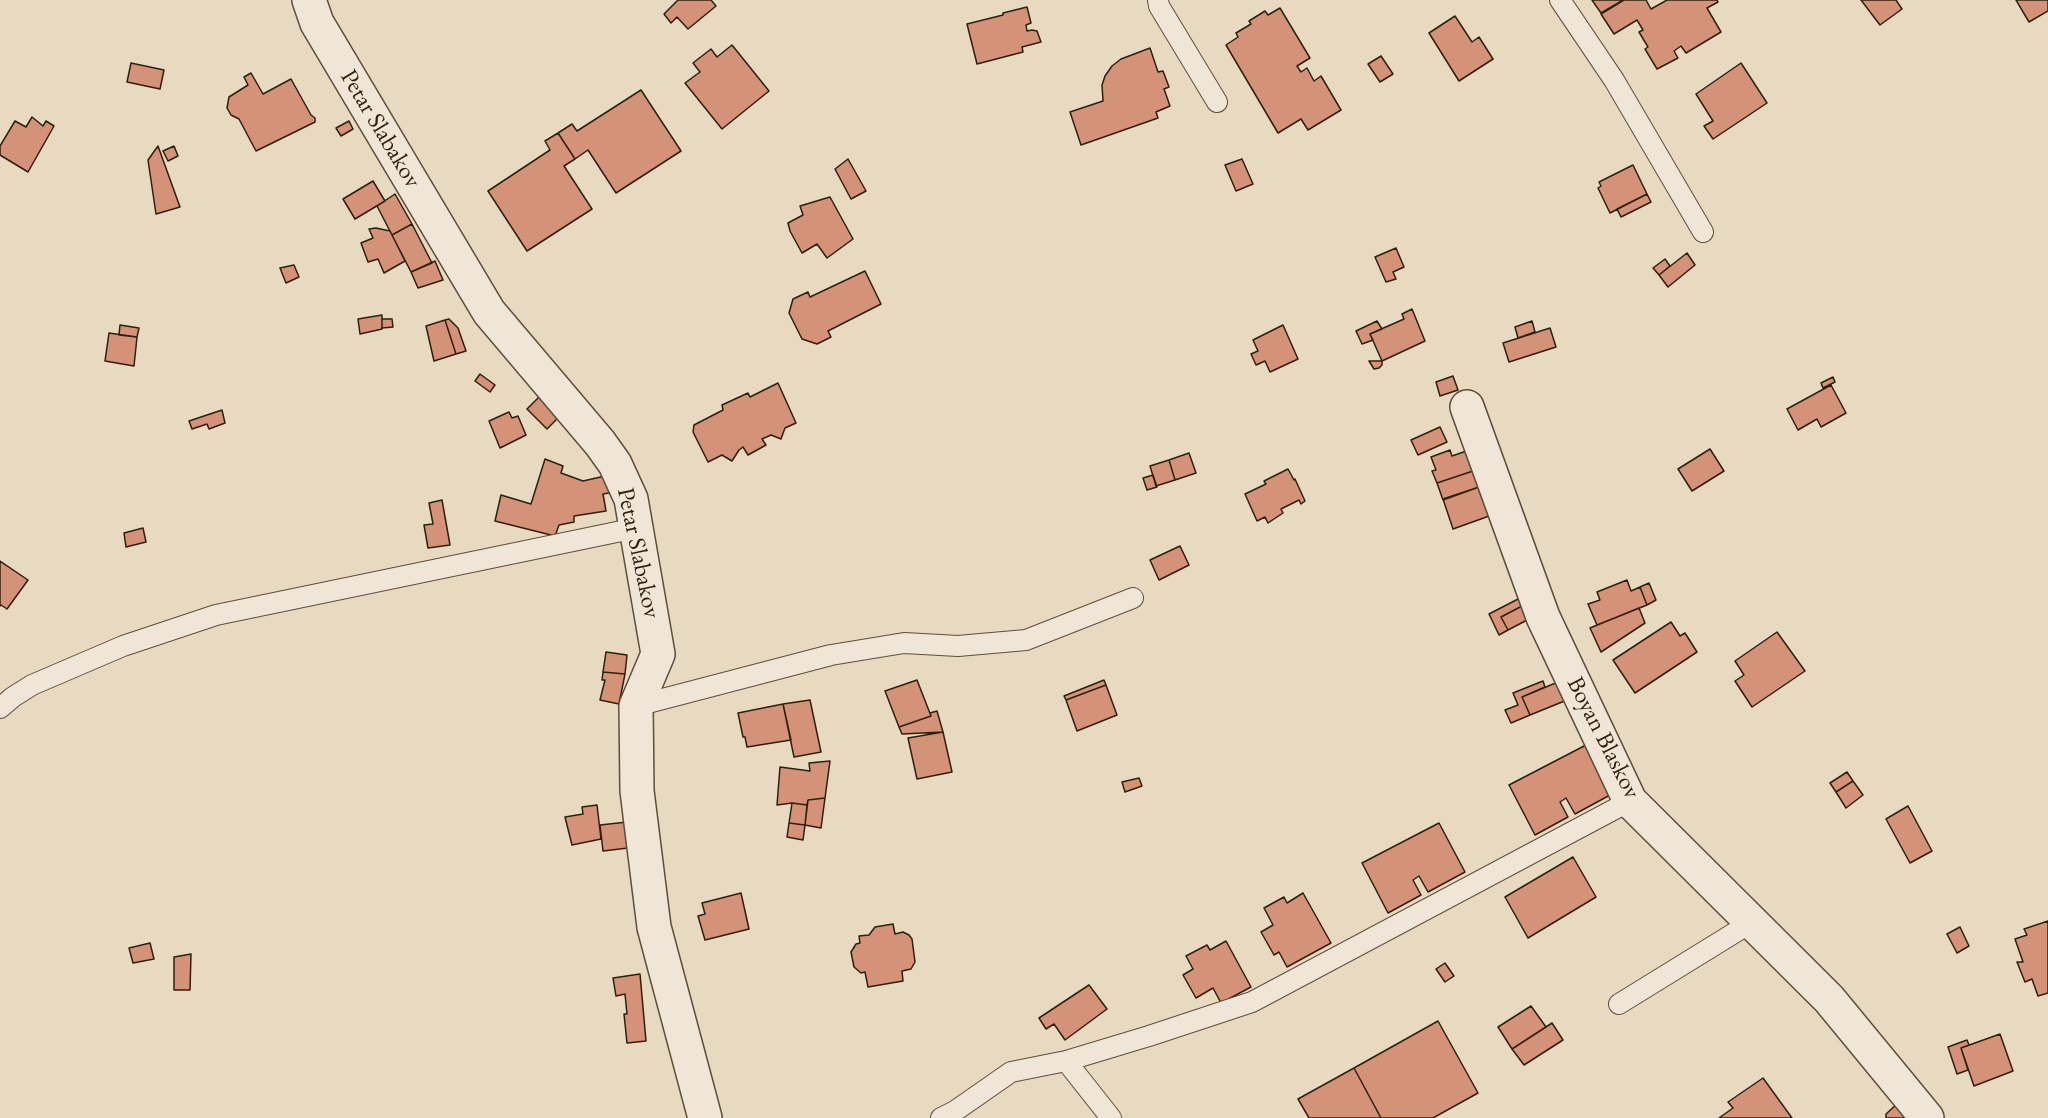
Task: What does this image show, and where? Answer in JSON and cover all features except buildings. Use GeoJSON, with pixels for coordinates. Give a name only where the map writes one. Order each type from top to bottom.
{"type":"FeatureCollection","features":[{"type":"Feature","properties":{"kind":"street","name":"Petar Slabakov"},"geometry":{"type":"LineString","coordinates":[[309,0],[317,23],[489,312],[615,464],[631,500],[658,654],[636,706],[637,791],[654,927],[705,1118]]}},
{"type":"Feature","properties":{"kind":"street","name":"Boyan Blaskov"},"geometry":{"type":"LineString","coordinates":[[1467,407],[1543,617],[1630,801],[1828,999],[1927,1118]]}},
{"type":"Feature","properties":{"kind":"lane"},"geometry":{"type":"LineString","coordinates":[[1158,0],[1159,6],[1217,102]]}},
{"type":"Feature","properties":{"kind":"lane"},"geometry":{"type":"LineString","coordinates":[[1560,0],[1614,80],[1703,232]]}},
{"type":"Feature","properties":{"kind":"lane"},"geometry":{"type":"LineString","coordinates":[[4,697],[123,646],[216,615],[636,528]]}},
{"type":"Feature","properties":{"kind":"lane"},"geometry":{"type":"LineString","coordinates":[[636,706],[831,655],[904,643],[958,646],[1026,640],[1133,598]]}},
{"type":"Feature","properties":{"kind":"lane"},"geometry":{"type":"LineString","coordinates":[[941,1118],[955,1111],[1011,1072],[1066,1061],[1252,1002],[1630,801]]}},
{"type":"Feature","properties":{"kind":"lane"},"geometry":{"type":"LineString","coordinates":[[1619,1004],[1752,922]]}},
{"type":"Feature","properties":{"kind":"lane"},"geometry":{"type":"LineString","coordinates":[[1066,1061],[1111,1118]]}}]}
